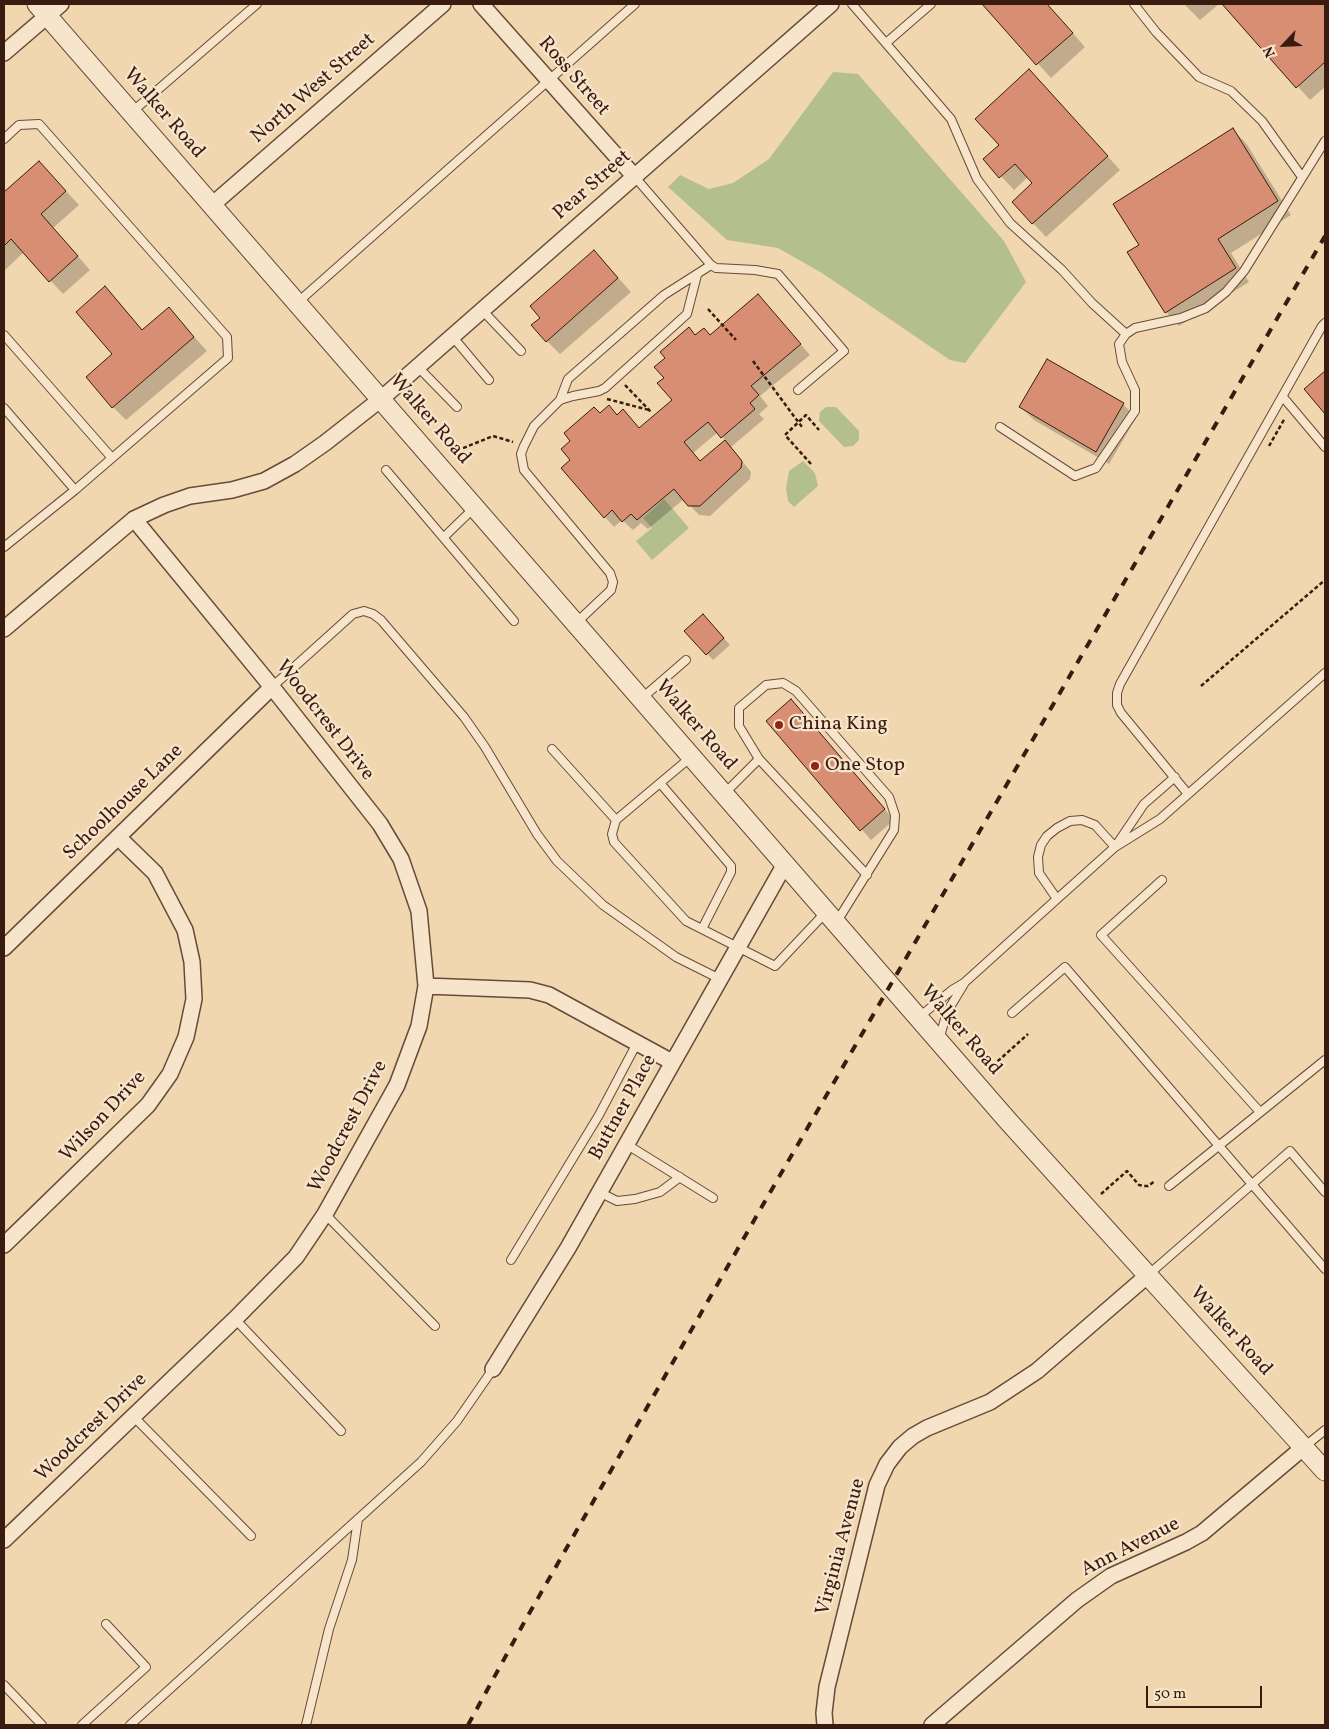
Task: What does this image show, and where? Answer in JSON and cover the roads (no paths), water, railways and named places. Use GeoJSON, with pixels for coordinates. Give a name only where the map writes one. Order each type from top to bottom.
{"type":"FeatureCollection","features":[{"type":"Feature","properties":{"kind":"street","name":"North West Street"},"geometry":{"type":"LineString","coordinates":[[212,205],[443,4]]}},
{"type":"Feature","properties":{"kind":"street","name":"Ross Street"},"geometry":{"type":"LineString","coordinates":[[481,4],[634,176]]}},
{"type":"Feature","properties":{"kind":"street","name":"Pear Street"},"geometry":{"type":"LineString","coordinates":[[4,629],[134,519],[164,505],[190,496],[232,490],[264,480],[295,464],[325,443],[381,399],[831,4]]}},
{"type":"Feature","properties":{"kind":"street","name":"Walker Road"},"geometry":{"type":"LineString","coordinates":[[48,8],[132,113],[918,1018],[1325,1471]]}},
{"type":"Feature","properties":{"kind":"street"},"geometry":{"type":"LineString","coordinates":[[4,53],[48,8]]}},
{"type":"Feature","properties":{"kind":"street","name":"Woodcrest Drive"},"geometry":{"type":"LineString","coordinates":[[4,1540],[235,1319],[296,1257],[325,1214],[397,1085],[418,1026],[426,986],[419,911],[401,859],[380,824],[272,687],[134,519]]}},
{"type":"Feature","properties":{"kind":"street","name":"Schoolhouse Lane"},"geometry":{"type":"LineString","coordinates":[[4,948],[272,687]]}},
{"type":"Feature","properties":{"kind":"street","name":"Wilson Drive"},"geometry":{"type":"LineString","coordinates":[[4,1245],[148,1104],[170,1074],[186,1037],[194,999],[192,962],[185,930],[155,874],[118,837]]}},
{"type":"Feature","properties":{"kind":"street","name":"Buttner Place"},"geometry":{"type":"LineString","coordinates":[[493,1369],[568,1248],[785,864]]}},
{"type":"Feature","properties":{"kind":"street"},"geometry":{"type":"LineString","coordinates":[[426,986],[530,990],[549,995],[672,1062]]}},
{"type":"Feature","properties":{"kind":"street","name":"Virginia Avenue"},"geometry":{"type":"LineString","coordinates":[[825,1725],[824,1713],[827,1687],[877,1485],[887,1464],[900,1447],[913,1436],[927,1428],[990,1402],[1037,1371],[1148,1275]]}},
{"type":"Feature","properties":{"kind":"street","name":"Ann Avenue"},"geometry":{"type":"LineString","coordinates":[[932,1725],[1077,1600],[1111,1576],[1202,1533],[1304,1447]]}},
{"type":"Feature","properties":{"kind":"lane"},"geometry":{"type":"LineString","coordinates":[[132,113],[257,4]]}},
{"type":"Feature","properties":{"kind":"lane"},"geometry":{"type":"LineString","coordinates":[[297,303],[635,4]]}},
{"type":"Feature","properties":{"kind":"lane"},"geometry":{"type":"LineString","coordinates":[[852,4],[951,118],[976,179],[1010,223],[1062,270],[1092,303],[1126,334]]}},
{"type":"Feature","properties":{"kind":"lane"},"geometry":{"type":"LineString","coordinates":[[886,43],[931,4]]}},
{"type":"Feature","properties":{"kind":"lane"},"geometry":{"type":"LineString","coordinates":[[1134,4],[1156,32],[1199,77],[1231,91],[1262,121],[1302,177]]}},
{"type":"Feature","properties":{"kind":"lane"},"geometry":{"type":"LineString","coordinates":[[4,138],[19,125],[39,124],[227,337],[228,358],[75,490],[4,547]]}},
{"type":"Feature","properties":{"kind":"lane"},"geometry":{"type":"LineString","coordinates":[[1000,427],[1075,476],[1096,468],[1135,411],[1135,390],[1122,362],[1119,344],[1126,334],[1135,328],[1181,318],[1206,308],[1226,292],[1244,271],[1325,141]]}},
{"type":"Feature","properties":{"kind":"lane"},"geometry":{"type":"LineString","coordinates":[[634,176],[711,265],[716,268],[755,270],[778,274],[844,351],[798,390]]}},
{"type":"Feature","properties":{"kind":"lane"},"geometry":{"type":"LineString","coordinates":[[576,623],[611,590],[610,573],[524,470],[521,454],[524,446],[534,426],[560,400],[568,379],[664,295],[711,265]]}},
{"type":"Feature","properties":{"kind":"lane"},"geometry":{"type":"LineString","coordinates":[[560,400],[599,391],[604,388],[687,314],[697,275]]}},
{"type":"Feature","properties":{"kind":"lane"},"geometry":{"type":"LineString","coordinates":[[482,310],[521,351]]}},
{"type":"Feature","properties":{"kind":"lane"},"geometry":{"type":"LineString","coordinates":[[1188,794],[1121,713],[1117,705],[1117,693],[1123,678],[1325,323]]}},
{"type":"Feature","properties":{"kind":"lane"},"geometry":{"type":"LineString","coordinates":[[4,335],[112,458]]}},
{"type":"Feature","properties":{"kind":"lane"},"geometry":{"type":"LineString","coordinates":[[452,336],[489,380]]}},
{"type":"Feature","properties":{"kind":"lane"},"geometry":{"type":"LineString","coordinates":[[418,366],[457,407]]}},
{"type":"Feature","properties":{"kind":"lane"},"geometry":{"type":"LineString","coordinates":[[1282,397],[1325,446]]}},
{"type":"Feature","properties":{"kind":"lane"},"geometry":{"type":"LineString","coordinates":[[4,408],[75,490]]}},
{"type":"Feature","properties":{"kind":"lane"},"geometry":{"type":"LineString","coordinates":[[386,470],[514,621]]}},
{"type":"Feature","properties":{"kind":"lane"},"geometry":{"type":"LineString","coordinates":[[444,537],[475,507]]}},
{"type":"Feature","properties":{"kind":"lane"},"geometry":{"type":"LineString","coordinates":[[272,687],[353,614],[364,611],[373,614],[381,620],[464,717],[485,746],[537,834],[557,862],[603,905],[676,956],[720,979]]}},
{"type":"Feature","properties":{"kind":"lane"},"geometry":{"type":"LineString","coordinates":[[641,699],[686,660]]}},
{"type":"Feature","properties":{"kind":"lane"},"geometry":{"type":"LineString","coordinates":[[918,1018],[952,990],[964,983],[1115,847],[1160,819],[1325,673]]}},
{"type":"Feature","properties":{"kind":"lane"},"geometry":{"type":"LineString","coordinates":[[692,757],[616,820],[612,834],[614,842],[686,921],[775,966],[831,918],[867,875],[894,830],[895,815],[889,796],[796,691],[783,683],[766,685],[739,708],[739,726],[759,759],[867,875]]}},
{"type":"Feature","properties":{"kind":"lane"},"geometry":{"type":"LineString","coordinates":[[552,749],[616,820]]}},
{"type":"Feature","properties":{"kind":"lane"},"geometry":{"type":"LineString","coordinates":[[724,794],[759,759]]}},
{"type":"Feature","properties":{"kind":"lane"},"geometry":{"type":"LineString","coordinates":[[1115,847],[1144,804],[1175,778]]}},
{"type":"Feature","properties":{"kind":"lane"},"geometry":{"type":"LineString","coordinates":[[660,783],[731,866],[731,872],[702,929]]}},
{"type":"Feature","properties":{"kind":"lane"},"geometry":{"type":"LineString","coordinates":[[1057,900],[1039,873],[1038,857],[1041,845],[1047,836],[1057,828],[1070,822],[1082,820],[1095,825],[1115,847]]}},
{"type":"Feature","properties":{"kind":"lane"},"geometry":{"type":"LineString","coordinates":[[1162,880],[1101,936],[1260,1112]]}},
{"type":"Feature","properties":{"kind":"lane"},"geometry":{"type":"LineString","coordinates":[[1012,1013],[1066,967],[1325,1269]]}},
{"type":"Feature","properties":{"kind":"lane"},"geometry":{"type":"LineString","coordinates":[[939,1042],[947,1012],[964,983]]}},
{"type":"Feature","properties":{"kind":"lane"},"geometry":{"type":"LineString","coordinates":[[511,1260],[599,1115],[637,1043]]}},
{"type":"Feature","properties":{"kind":"lane"},"geometry":{"type":"LineString","coordinates":[[1169,1186],[1324,1060]]}},
{"type":"Feature","properties":{"kind":"lane"},"geometry":{"type":"LineString","coordinates":[[626,1144],[713,1198]]}},
{"type":"Feature","properties":{"kind":"lane"},"geometry":{"type":"LineString","coordinates":[[1148,1275],[1290,1151],[1325,1192]]}},
{"type":"Feature","properties":{"kind":"lane"},"geometry":{"type":"LineString","coordinates":[[599,1192],[617,1201],[635,1200],[660,1192],[680,1177]]}},
{"type":"Feature","properties":{"kind":"lane"},"geometry":{"type":"LineString","coordinates":[[325,1214],[436,1326]]}},
{"type":"Feature","properties":{"kind":"lane"},"geometry":{"type":"LineString","coordinates":[[235,1319],[341,1431]]}},
{"type":"Feature","properties":{"kind":"lane"},"geometry":{"type":"LineString","coordinates":[[130,1725],[421,1462],[457,1421],[493,1369]]}},
{"type":"Feature","properties":{"kind":"lane"},"geometry":{"type":"LineString","coordinates":[[133,1416],[251,1536]]}},
{"type":"Feature","properties":{"kind":"lane"},"geometry":{"type":"LineString","coordinates":[[1304,1447],[1325,1430]]}},
{"type":"Feature","properties":{"kind":"lane"},"geometry":{"type":"LineString","coordinates":[[306,1725],[328,1629],[352,1560],[358,1519]]}},
{"type":"Feature","properties":{"kind":"lane"},"geometry":{"type":"LineString","coordinates":[[82,1725],[146,1667],[106,1624]]}},
{"type":"Feature","properties":{"kind":"lane"},"geometry":{"type":"LineString","coordinates":[[4,1685],[42,1725]]}},
{"type":"Feature","properties":{"kind":"railway"},"geometry":{"type":"LineString","coordinates":[[468,1725],[526,1619],[768,1196],[1325,236]]}},
{"type":"Feature","properties":{"kind":"place","name":"China King"},"geometry":{"type":"Point","coordinates":[779,725]}},
{"type":"Feature","properties":{"kind":"place","name":"One Stop"},"geometry":{"type":"Point","coordinates":[815,766]}}]}
